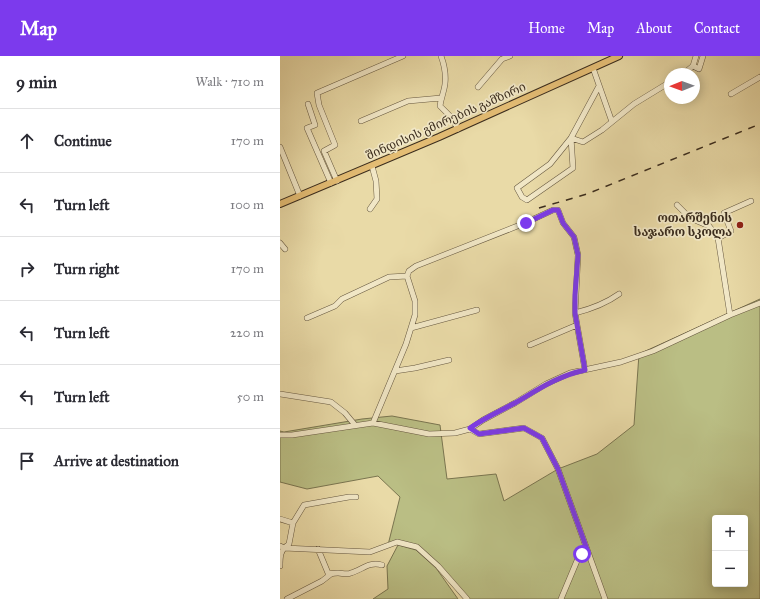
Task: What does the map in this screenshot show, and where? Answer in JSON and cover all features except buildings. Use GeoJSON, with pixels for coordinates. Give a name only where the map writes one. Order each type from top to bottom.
{"type":"FeatureCollection","features":[{"type":"Feature","properties":{"kind":"main road","name":"შინდისის გმირების გამზირი"},"geometry":{"type":"LineString","coordinates":[[280,204],[458,129],[593,68],[610,58],[619,56]]}},
{"type":"Feature","properties":{"kind":"street"},"geometry":{"type":"LineString","coordinates":[[334,182],[324,151],[335,145],[319,105],[317,93],[403,56]]}},
{"type":"Feature","properties":{"kind":"street"},"geometry":{"type":"LineString","coordinates":[[441,56],[444,66],[445,84],[440,106],[452,118],[458,129]]}},
{"type":"Feature","properties":{"kind":"street"},"geometry":{"type":"LineString","coordinates":[[478,87],[502,59],[510,56]]}},
{"type":"Feature","properties":{"kind":"street"},"geometry":{"type":"LineString","coordinates":[[690,68],[693,66],[696,56]]}},
{"type":"Feature","properties":{"kind":"street"},"geometry":{"type":"LineString","coordinates":[[693,66],[699,69],[703,56]]}},
{"type":"Feature","properties":{"kind":"street"},"geometry":{"type":"LineString","coordinates":[[593,68],[612,122]]}},
{"type":"Feature","properties":{"kind":"street"},"geometry":{"type":"LineString","coordinates":[[731,94],[760,77]]}},
{"type":"Feature","properties":{"kind":"street"},"geometry":{"type":"LineString","coordinates":[[571,138],[573,168],[527,200],[522,197],[517,188],[550,164],[571,138],[599,86]]}},
{"type":"Feature","properties":{"kind":"street"},"geometry":{"type":"LineString","coordinates":[[571,138],[583,142],[612,122],[634,104],[664,86]]}},
{"type":"Feature","properties":{"kind":"street"},"geometry":{"type":"LineString","coordinates":[[361,121],[408,100],[441,98]]}},
{"type":"Feature","properties":{"kind":"street"},"geometry":{"type":"LineString","coordinates":[[308,104],[315,125],[307,128],[334,182]]}},
{"type":"Feature","properties":{"kind":"street"},"geometry":{"type":"LineString","coordinates":[[280,147],[300,196]]}},
{"type":"Feature","properties":{"kind":"street"},"geometry":{"type":"LineString","coordinates":[[370,209],[377,199],[376,180],[372,166]]}},
{"type":"Feature","properties":{"kind":"street"},"geometry":{"type":"LineString","coordinates":[[718,238],[731,231],[724,213],[751,201]]}},
{"type":"Feature","properties":{"kind":"street"},"geometry":{"type":"LineString","coordinates":[[677,205],[690,218],[709,226],[718,238],[730,315]]}},
{"type":"Feature","properties":{"kind":"street"},"geometry":{"type":"LineString","coordinates":[[373,423],[395,371],[416,315],[415,301],[407,276],[408,271],[416,266],[526,223],[553,210],[558,210],[563,223],[574,237],[578,255],[575,313],[585,370]]}},
{"type":"Feature","properties":{"kind":"street"},"geometry":{"type":"LineString","coordinates":[[280,243],[285,250]]}},
{"type":"Feature","properties":{"kind":"street"},"geometry":{"type":"LineString","coordinates":[[307,318],[335,306],[342,299],[389,277],[407,276]]}},
{"type":"Feature","properties":{"kind":"street"},"geometry":{"type":"LineString","coordinates":[[575,313],[591,309],[620,294]]}},
{"type":"Feature","properties":{"kind":"street"},"geometry":{"type":"LineString","coordinates":[[280,435],[292,435],[373,423],[429,434],[455,433],[470,428],[546,384],[570,373],[621,362],[653,351],[760,302]]}},
{"type":"Feature","properties":{"kind":"street"},"geometry":{"type":"LineString","coordinates":[[411,328],[477,310]]}},
{"type":"Feature","properties":{"kind":"street"},"geometry":{"type":"LineString","coordinates":[[530,345],[577,325]]}},
{"type":"Feature","properties":{"kind":"street"},"geometry":{"type":"LineString","coordinates":[[395,371],[449,360]]}},
{"type":"Feature","properties":{"kind":"street"},"geometry":{"type":"LineString","coordinates":[[280,394],[331,402],[345,413],[355,426]]}},
{"type":"Feature","properties":{"kind":"street"},"geometry":{"type":"LineString","coordinates":[[470,428],[479,434],[524,428],[542,438],[558,469],[605,599]]}},
{"type":"Feature","properties":{"kind":"street"},"geometry":{"type":"LineString","coordinates":[[280,566],[280,553],[282,547],[289,544],[293,523],[304,505],[356,497]]}},
{"type":"Feature","properties":{"kind":"street"},"geometry":{"type":"LineString","coordinates":[[280,519],[293,523]]}},
{"type":"Feature","properties":{"kind":"street"},"geometry":{"type":"LineString","coordinates":[[282,547],[370,552],[397,542],[417,547],[438,566],[467,599]]}},
{"type":"Feature","properties":{"kind":"street"},"geometry":{"type":"LineString","coordinates":[[318,549],[328,573],[330,574]]}},
{"type":"Feature","properties":{"kind":"street"},"geometry":{"type":"LineString","coordinates":[[561,599],[579,556],[588,552]]}},
{"type":"Feature","properties":{"kind":"street"},"geometry":{"type":"LineString","coordinates":[[288,599],[322,581],[330,574],[350,574],[367,565],[376,563],[382,565]]}},
{"type":"Feature","properties":{"kind":"green space"},"geometry":{"type":"Polygon","coordinates":[[[760,299],[760,599],[467,599],[417,547],[397,542],[388,545],[400,497],[378,476],[307,489],[280,482],[280,431],[284,432],[362,419],[392,416],[440,425],[447,479],[496,474],[504,501],[558,469],[597,454],[634,425],[639,354],[760,299]]]}},
{"type":"Feature","properties":{"kind":"green space"},"geometry":{"type":"Polygon","coordinates":[[[398,545],[416,550],[436,568],[458,599],[373,599],[388,589],[387,566],[398,545]]]}},
{"type":"Feature","properties":{"kind":"railway"},"geometry":{"type":"LineString","coordinates":[[539,208],[587,194],[760,124]]}},
{"type":"Feature","properties":{"kind":"place","name":"ოთარშენის საჯარო სკოლა"},"geometry":{"type":"Point","coordinates":[740,225]}},
{"type":"Feature","properties":{"kind":"route"},"geometry":{"type":"LineString","coordinates":[[526,223],[553,210],[558,210],[563,223],[574,237],[578,255],[575,313],[585,370],[570,373],[546,384],[470,428],[479,434],[524,428],[542,438],[558,469],[588,552],[582,554]]}}]}
